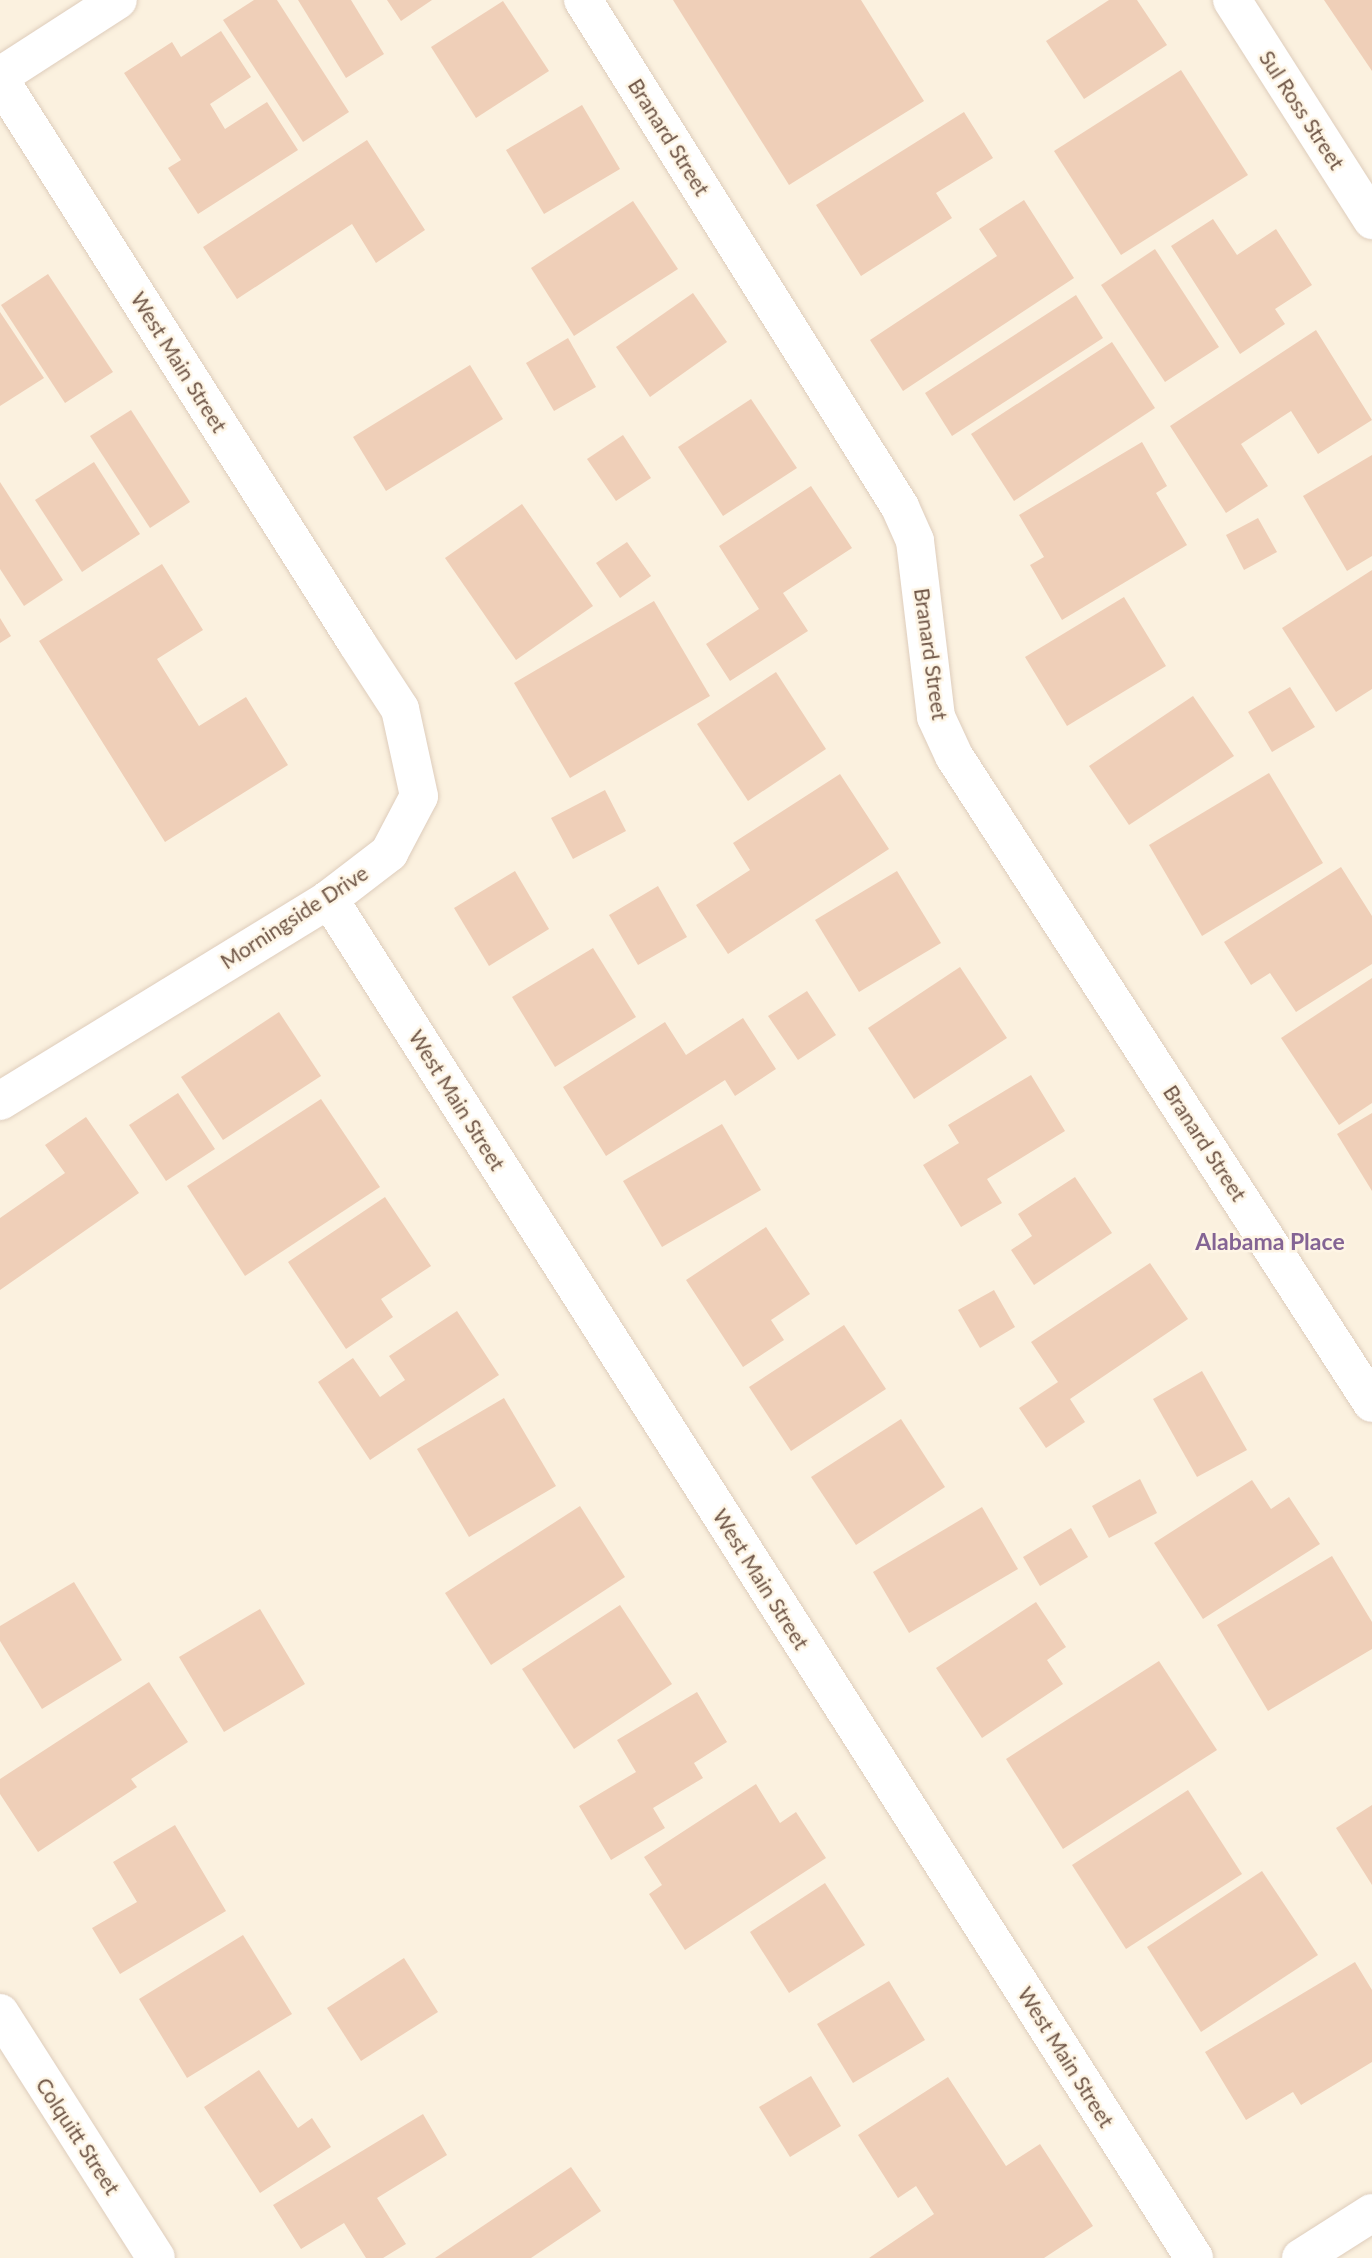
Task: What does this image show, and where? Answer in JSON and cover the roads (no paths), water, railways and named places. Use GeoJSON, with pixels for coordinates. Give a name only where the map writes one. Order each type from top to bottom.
{"type":"FeatureCollection","features":[{"type":"Feature","properties":{"kind":"street"},"geometry":{"type":"LineString","coordinates":[[0,78],[118,0]]}},
{"type":"Feature","properties":{"kind":"street","name":"Branard Street"},"geometry":{"type":"LineString","coordinates":[[583,0],[901,507],[915,541],[936,717],[954,756],[1372,1403]]}},
{"type":"Feature","properties":{"kind":"street","name":"Sul Ross Street"},"geometry":{"type":"LineString","coordinates":[[1232,0],[1372,220]]}},
{"type":"Feature","properties":{"kind":"street","name":"West Main Street"},"geometry":{"type":"LineString","coordinates":[[0,78],[357,643]]}},
{"type":"Feature","properties":{"kind":"street","name":"Morningside Drive"},"geometry":{"type":"LineString","coordinates":[[0,1101],[329,899],[389,853],[419,796],[400,709],[357,643]]}},
{"type":"Feature","properties":{"kind":"street","name":"West Main Street"},"geometry":{"type":"LineString","coordinates":[[329,899],[1194,2258]]}},
{"type":"Feature","properties":{"kind":"street","name":"Colquitt Street"},"geometry":{"type":"LineString","coordinates":[[0,2013],[156,2258]]}},
{"type":"Feature","properties":{"kind":"street"},"geometry":{"type":"LineString","coordinates":[[1301,2258],[1372,2213]]}},
{"type":"Feature","properties":{"kind":"district","name":"Alabama Place"},"geometry":{"type":"Point","coordinates":[1270,1241]}}]}
